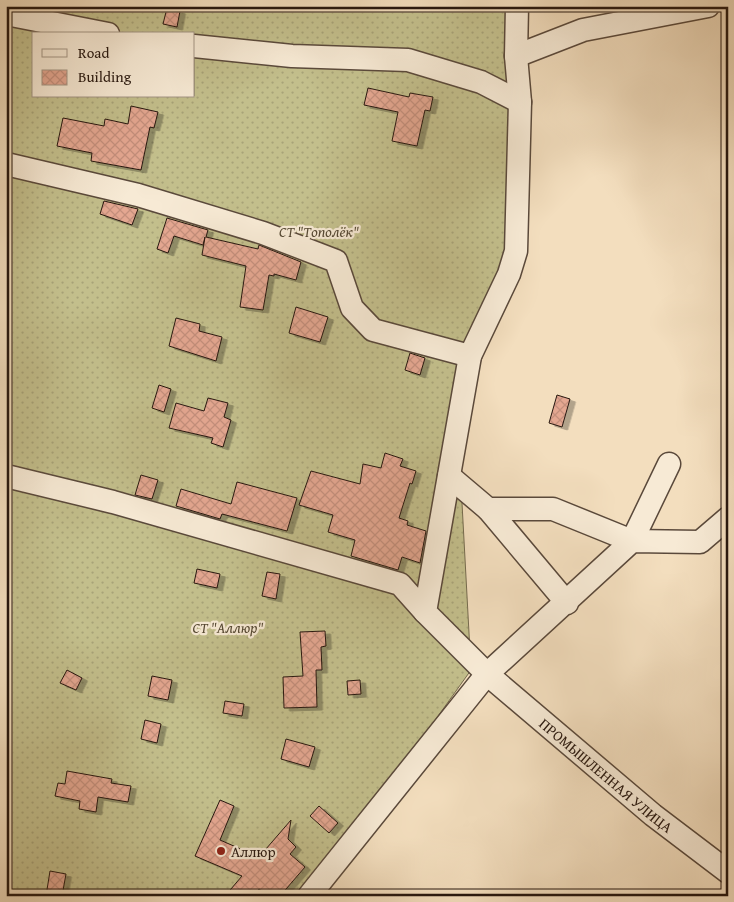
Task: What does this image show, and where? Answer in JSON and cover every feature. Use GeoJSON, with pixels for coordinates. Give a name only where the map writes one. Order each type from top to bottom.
{"type":"FeatureCollection","features":[{"type":"Feature","properties":{"kind":"street"},"geometry":{"type":"LineString","coordinates":[[425,612],[470,356],[509,274],[516,251],[520,102],[516,56],[517,6]]}},
{"type":"Feature","properties":{"kind":"street"},"geometry":{"type":"LineString","coordinates":[[516,56],[583,30],[708,6]]}},
{"type":"Feature","properties":{"kind":"street"},"geometry":{"type":"LineString","coordinates":[[6,14],[98,32]]}},
{"type":"Feature","properties":{"kind":"street"},"geometry":{"type":"LineString","coordinates":[[195,46],[292,56],[408,60],[482,82],[520,102]]}},
{"type":"Feature","properties":{"kind":"street"},"geometry":{"type":"LineString","coordinates":[[6,164],[138,195],[263,232],[336,261],[352,308],[373,330],[470,356]]}},
{"type":"Feature","properties":{"kind":"street"},"geometry":{"type":"LineString","coordinates":[[309,896],[486,674],[632,541],[669,464]]}},
{"type":"Feature","properties":{"kind":"street","name":"ПРОМЫШЛЕННАЯ УЛИЦА"},"geometry":{"type":"LineString","coordinates":[[6,476],[113,502],[400,584],[486,674],[653,815],[728,872]]}},
{"type":"Feature","properties":{"kind":"street"},"geometry":{"type":"LineString","coordinates":[[449,476],[488,509],[566,603]]}},
{"type":"Feature","properties":{"kind":"street"},"geometry":{"type":"LineString","coordinates":[[488,509],[553,510],[632,541],[700,542],[728,518]]}},
{"type":"Feature","properties":{"kind":"green space"},"geometry":{"type":"Polygon","coordinates":[[[6,6],[511,6],[508,267],[468,341],[460,466],[471,670],[403,765],[302,896],[6,896],[6,6]]]}},
{"type":"Feature","properties":{"kind":"building"},"geometry":{"type":"Polygon","coordinates":[[[167,8],[180,11],[177,27],[163,24],[167,8]]]}},
{"type":"Feature","properties":{"kind":"building"},"geometry":{"type":"Polygon","coordinates":[[[368,88],[409,97],[410,93],[433,97],[430,111],[425,110],[417,146],[392,141],[398,112],[364,105],[368,88]]]}},
{"type":"Feature","properties":{"kind":"building"},"geometry":{"type":"Polygon","coordinates":[[[131,106],[158,112],[154,128],[150,127],[141,170],[91,161],[92,153],[57,146],[63,118],[104,126],[105,119],[128,124],[131,106]]]}},
{"type":"Feature","properties":{"kind":"building"},"geometry":{"type":"Polygon","coordinates":[[[104,201],[138,209],[132,225],[100,214],[104,201]]]}},
{"type":"Feature","properties":{"kind":"building"},"geometry":{"type":"Polygon","coordinates":[[[167,218],[208,230],[206,237],[258,249],[259,245],[301,262],[296,280],[274,274],[274,276],[269,275],[263,310],[240,307],[246,266],[202,255],[205,237],[203,245],[174,236],[168,253],[157,249],[167,218]]]}},
{"type":"Feature","properties":{"kind":"building"},"geometry":{"type":"Polygon","coordinates":[[[296,307],[328,317],[320,342],[289,333],[296,307]]]}},
{"type":"Feature","properties":{"kind":"building"},"geometry":{"type":"Polygon","coordinates":[[[176,318],[200,324],[199,331],[222,337],[216,361],[169,346],[176,318]]]}},
{"type":"Feature","properties":{"kind":"building"},"geometry":{"type":"Polygon","coordinates":[[[410,353],[425,358],[420,375],[405,370],[410,353]]]}},
{"type":"Feature","properties":{"kind":"building"},"geometry":{"type":"Polygon","coordinates":[[[159,385],[171,389],[164,412],[152,408],[159,385]]]}},
{"type":"Feature","properties":{"kind":"building"},"geometry":{"type":"Polygon","coordinates":[[[557,395],[570,399],[562,427],[549,423],[557,395]]]}},
{"type":"Feature","properties":{"kind":"building"},"geometry":{"type":"Polygon","coordinates":[[[208,398],[228,403],[224,417],[231,420],[223,447],[211,443],[213,438],[169,428],[176,403],[204,411],[208,398]]]}},
{"type":"Feature","properties":{"kind":"building"},"geometry":{"type":"Polygon","coordinates":[[[385,453],[403,459],[400,466],[416,471],[412,484],[410,483],[399,518],[408,521],[407,525],[426,531],[420,563],[402,557],[398,570],[351,556],[355,540],[328,532],[333,515],[299,505],[311,471],[360,484],[363,464],[381,468],[385,453]]]}},
{"type":"Feature","properties":{"kind":"building"},"geometry":{"type":"Polygon","coordinates":[[[141,475],[158,480],[152,499],[135,495],[141,475]]]}},
{"type":"Feature","properties":{"kind":"building"},"geometry":{"type":"Polygon","coordinates":[[[237,482],[297,498],[287,531],[222,514],[220,519],[176,506],[181,489],[231,504],[237,482]]]}},
{"type":"Feature","properties":{"kind":"building"},"geometry":{"type":"Polygon","coordinates":[[[197,569],[220,574],[217,588],[194,583],[197,569]]]}},
{"type":"Feature","properties":{"kind":"building"},"geometry":{"type":"Polygon","coordinates":[[[267,572],[280,574],[276,599],[262,596],[267,572]]]}},
{"type":"Feature","properties":{"kind":"building"},"geometry":{"type":"Polygon","coordinates":[[[325,631],[326,646],[321,647],[322,670],[316,670],[317,707],[284,708],[283,677],[303,676],[300,632],[325,631]]]}},
{"type":"Feature","properties":{"kind":"building"},"geometry":{"type":"Polygon","coordinates":[[[67,670],[82,678],[76,690],[60,683],[67,670]]]}},
{"type":"Feature","properties":{"kind":"building"},"geometry":{"type":"Polygon","coordinates":[[[152,676],[172,680],[168,700],[148,696],[152,676]]]}},
{"type":"Feature","properties":{"kind":"building"},"geometry":{"type":"Polygon","coordinates":[[[360,680],[361,694],[348,695],[347,681],[360,680]]]}},
{"type":"Feature","properties":{"kind":"building"},"geometry":{"type":"Polygon","coordinates":[[[225,701],[244,704],[242,716],[223,713],[225,701]]]}},
{"type":"Feature","properties":{"kind":"building"},"geometry":{"type":"Polygon","coordinates":[[[145,720],[161,724],[157,743],[141,739],[145,720]]]}},
{"type":"Feature","properties":{"kind":"building"},"geometry":{"type":"Polygon","coordinates":[[[286,739],[315,747],[309,767],[281,759],[286,739]]]}},
{"type":"Feature","properties":{"kind":"building"},"geometry":{"type":"Polygon","coordinates":[[[67,771],[112,779],[111,783],[131,786],[128,802],[98,797],[96,812],[79,809],[80,801],[55,796],[58,783],[65,784],[67,771]]]}},
{"type":"Feature","properties":{"kind":"building","name":"Аллюр"},"geometry":{"type":"Polygon","coordinates":[[[220,800],[234,806],[220,840],[259,857],[291,820],[288,839],[296,847],[290,854],[305,867],[280,896],[268,896],[259,889],[253,896],[225,896],[242,876],[195,856],[220,800]]]}},
{"type":"Feature","properties":{"kind":"building"},"geometry":{"type":"Polygon","coordinates":[[[319,806],[338,823],[329,833],[310,816],[319,806]]]}},
{"type":"Feature","properties":{"kind":"building"},"geometry":{"type":"Polygon","coordinates":[[[50,871],[66,874],[62,896],[46,896],[50,871]]]}},
{"type":"Feature","properties":{"kind":"place","name":"Аллюр"},"geometry":{"type":"Point","coordinates":[221,851]}},
{"type":"Feature","properties":{"kind":"park label","name":"СТ \"Тополёк\""},"geometry":{"type":"Point","coordinates":[319,231]}},
{"type":"Feature","properties":{"kind":"park label","name":"СТ \"Аллюр\""},"geometry":{"type":"Point","coordinates":[228,627]}}]}
